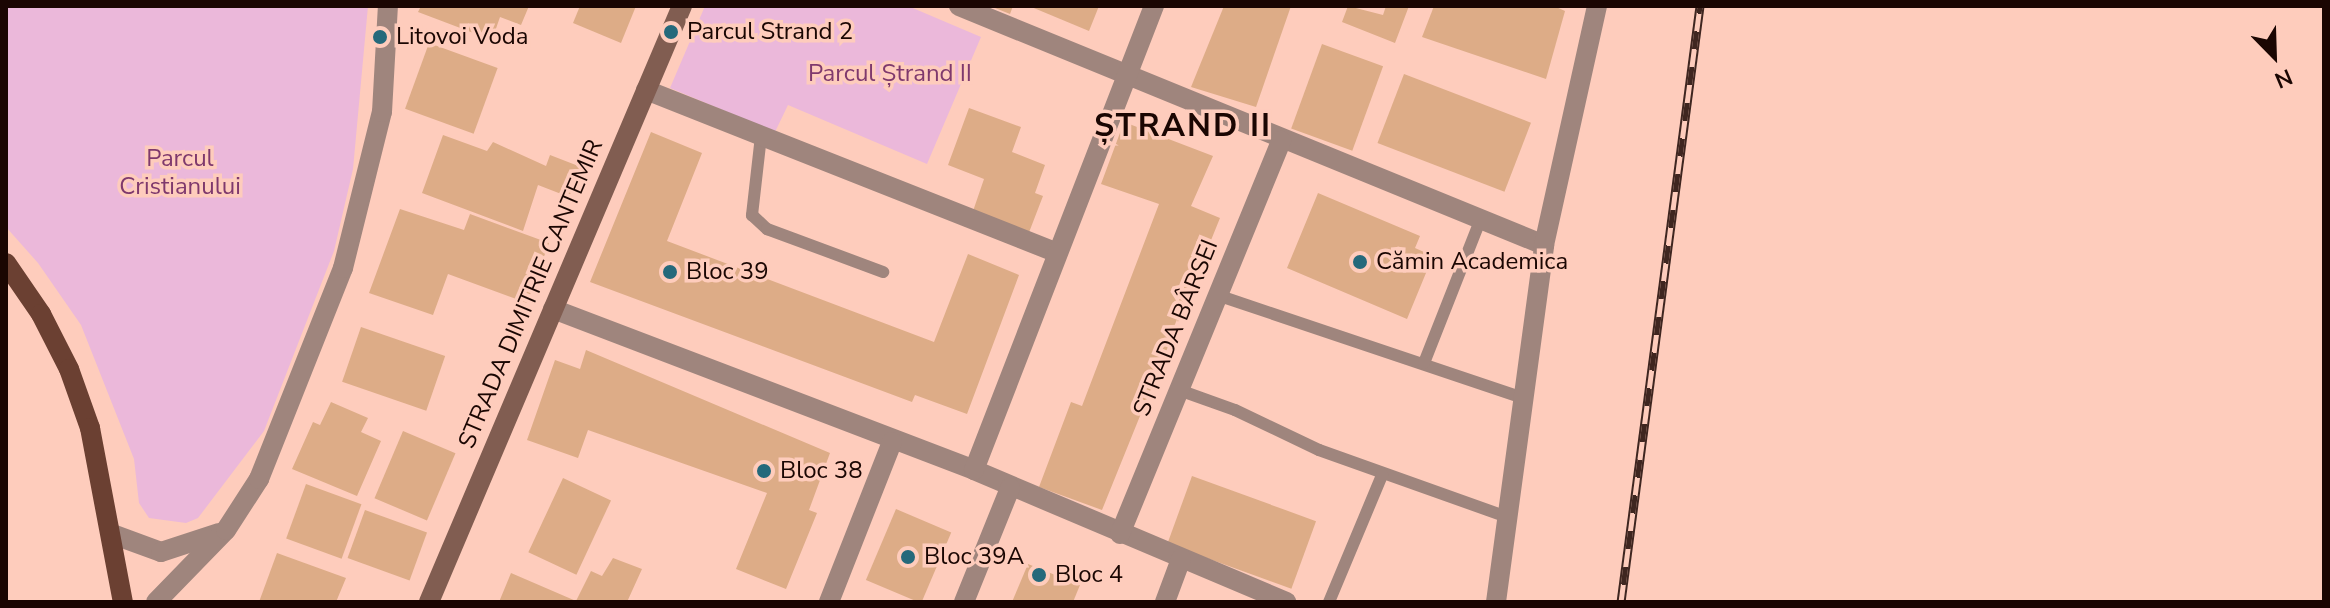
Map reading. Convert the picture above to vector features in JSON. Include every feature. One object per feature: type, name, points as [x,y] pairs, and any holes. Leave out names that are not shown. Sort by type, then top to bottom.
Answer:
[{"type":"main road","points":[[6,263],[41,314],[69,369],[90,428],[123,602]]},
{"type":"street","points":[[156,602],[226,530],[259,479],[343,268],[382,112],[388,6]]},
{"type":"street","name":"STRADA DIMITRIE CANTEMIR","points":[[429,602],[682,6]]},
{"type":"street","points":[[959,6],[1281,141],[1544,245]]},
{"type":"street","points":[[974,470],[1055,252],[1154,6]]},
{"type":"street","points":[[1496,602],[1544,245],[1597,6]]},
{"type":"street","points":[[646,90],[1055,252]]},
{"type":"street","name":"STRADA BÂRSEI","points":[[1120,534],[1281,141]]},
{"type":"street","points":[[553,309],[892,442],[974,470],[1010,488],[1286,602]]},
{"type":"street","points":[[829,602],[892,442]]},
{"type":"street","points":[[964,602],[1010,488]]},
{"type":"street","points":[[112,534],[161,552],[226,530]]},
{"type":"street","points":[[1165,602],[1181,559]]},
{"type":"lane","points":[[761,136],[752,215],[767,229],[883,272]]},
{"type":"lane","points":[[1424,363],[1480,221]]},
{"type":"lane","points":[[1217,295],[1365,348],[1424,363],[1523,398]]},
{"type":"lane","points":[[1179,390],[1382,475],[1507,517]]},
{"type":"lane","points":[[1329,602],[1382,475]]},
{"type":"green space","name":"Parcul Cristianului","points":[[368,6],[353,169],[334,251],[264,431],[198,518],[186,523],[149,518],[139,503],[134,459],[81,325],[38,263],[6,227],[6,7]]},
{"type":"green space","name":"Parcul Ștrand II","points":[[705,6],[908,6],[981,37],[927,164],[788,105],[775,132],[670,88]]},
{"type":"building","points":[[421,6],[529,6],[521,25],[500,17],[492,40],[418,12]]},
{"type":"building","points":[[580,6],[636,6],[621,43],[573,23]]},
{"type":"building","points":[[990,6],[1013,6],[1010,14]]},
{"type":"building","points":[[1029,6],[1099,6],[1089,31]]},
{"type":"building","points":[[1224,6],[1291,6],[1256,107],[1191,87]]},
{"type":"building","points":[[1348,6],[1383,15],[1386,6],[1409,6],[1395,43],[1342,22]]},
{"type":"building","points":[[1434,6],[1554,6],[1565,11],[1546,79],[1422,37]]},
{"type":"building","points":[[429,43],[498,68],[474,134],[405,109]]},
{"type":"building","points":[[1322,44],[1383,66],[1352,151],[1291,129]]},
{"type":"building","points":[[1404,74],[1531,123],[1504,192],[1377,143]]},
{"type":"building","points":[[969,108],[1021,127],[1012,152],[1045,165],[1035,193],[1043,196],[1028,235],[972,214],[984,179],[948,165]]},
{"type":"building","points":[[1124,122],[1213,156],[1191,206],[1220,218],[1102,510],[1039,487],[1071,402],[1082,406],[1159,204],[1101,184]]},
{"type":"building","name":"Bloc 39","points":[[651,132],[702,153],[667,241],[934,342],[968,254],[1019,275],[967,414],[915,395],[912,402],[590,282]]},
{"type":"building","points":[[443,135],[487,151],[493,142],[546,166],[550,155],[581,167],[569,197],[538,185],[523,231],[422,193]]},
{"type":"building","name":"Cămin Academica","points":[[1318,193],[1420,236],[1415,248],[1433,256],[1407,319],[1287,268]]},
{"type":"building","points":[[400,209],[464,230],[470,214],[549,243],[527,303],[448,274],[433,315],[369,293]]},
{"type":"building","points":[[361,327],[445,356],[426,411],[342,382]]},
{"type":"building","name":"Bloc 38","points":[[586,350],[830,453],[809,510],[817,513],[786,589],[736,569],[767,493],[588,430],[578,458],[527,440],[555,360],[580,369]]},
{"type":"building","points":[[331,402],[368,418],[361,432],[381,441],[357,496],[292,469],[313,422],[320,425]]},
{"type":"building","points":[[403,431],[455,453],[427,520],[374,498]]},
{"type":"building","points":[[1192,476],[1316,521],[1291,589],[1167,544]]},
{"type":"building","points":[[563,478],[611,500],[576,575],[528,552]]},
{"type":"building","points":[[306,484],[361,504],[342,559],[286,539]]},
{"type":"building","name":"Bloc 39A","points":[[896,509],[951,532],[922,602],[866,580]]},
{"type":"building","points":[[365,510],[427,533],[410,580],[348,558]]},
{"type":"building","points":[[277,553],[346,578],[336,602],[259,602]]},
{"type":"building","points":[[613,558],[642,569],[627,602],[499,602],[511,573],[576,601],[591,571],[602,576]]},
{"type":"building","name":"Bloc 4","points":[[1028,564],[1080,585],[1073,602],[1012,602]]},
{"type":"railway","points":[[1621,602],[1700,6]]},
{"type":"place","name":"Parcul Strand 2","points":[[671,32]]},
{"type":"place","name":"Litovoi Voda","points":[[380,37]]},
{"type":"place","name":"Cămin Academica","points":[[1360,262]]},
{"type":"place","name":"Bloc 39","points":[[670,272]]},
{"type":"place","name":"Bloc 38","points":[[764,471]]},
{"type":"place","name":"Bloc 39A","points":[[908,557]]},
{"type":"place","name":"Bloc 4","points":[[1039,575]]},
{"type":"district","name":"ȘTRAND II","points":[[1183,126]]}]
